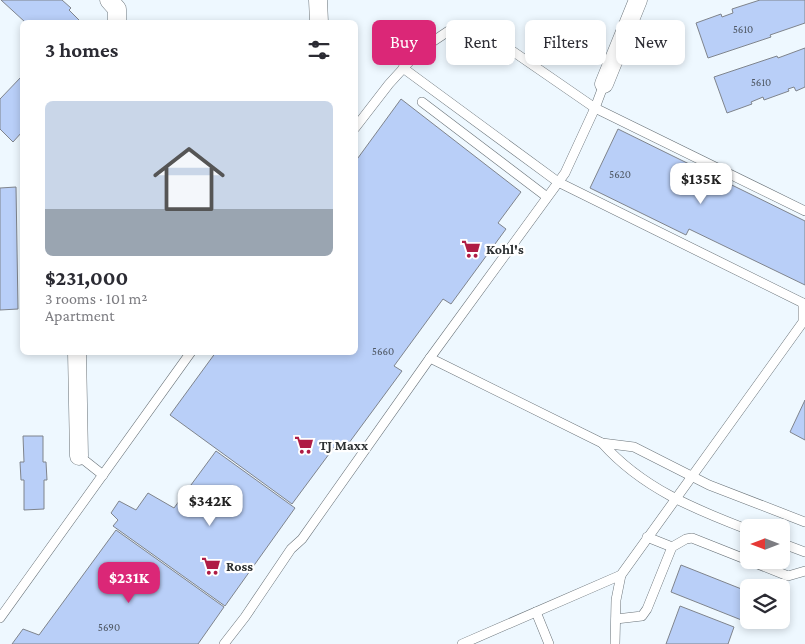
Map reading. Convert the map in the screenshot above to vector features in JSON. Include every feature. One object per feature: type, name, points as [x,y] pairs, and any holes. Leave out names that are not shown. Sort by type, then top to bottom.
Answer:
[{"type":"street","points":[[109,0],[117,8],[117,20]]},
{"type":"street","points":[[318,0],[318,20]]},
{"type":"street","points":[[604,84],[638,0]]},
{"type":"street","points":[[77,355],[79,456]]},
{"type":"lane","points":[[358,124],[403,68],[420,50],[453,28],[462,25],[476,26],[595,108],[805,211]]},
{"type":"lane","points":[[403,68],[558,182],[804,303],[803,322],[621,575],[616,600],[615,644]]},
{"type":"lane","points":[[224,644],[245,617],[291,549],[302,539],[558,182],[575,154],[604,84]]},
{"type":"lane","points":[[422,102],[547,197]]},
{"type":"lane","points":[[0,618],[189,355]]},
{"type":"lane","points":[[430,358],[602,442],[634,447],[709,485],[805,522]]},
{"type":"lane","points":[[602,442],[618,460],[653,486],[696,510],[740,527]]},
{"type":"lane","points":[[79,456],[103,475]]},
{"type":"lane","points":[[647,537],[672,547]]},
{"type":"lane","points":[[616,619],[642,616],[647,609],[672,547],[686,539],[692,538],[788,576],[805,571]]},
{"type":"lane","points":[[790,546],[805,552]]},
{"type":"lane","points":[[462,644],[621,575]]},
{"type":"lane","points":[[536,612],[549,644]]},
{"type":"building","points":[[1,0],[62,0],[71,8],[69,10],[79,20],[23,20]]},
{"type":"building","points":[[760,0],[805,0],[805,23],[770,35],[771,37],[708,58],[696,23],[721,14],[722,17],[733,13],[732,9]]},
{"type":"building","points":[[805,48],[805,87],[796,91],[794,87],[788,89],[789,91],[764,100],[763,97],[751,102],[752,104],[727,113],[714,77]]},
{"type":"building","points":[[20,78],[20,134],[13,142],[0,129],[0,99]]},
{"type":"building","points":[[401,99],[521,192],[498,223],[506,229],[451,304],[443,299],[394,366],[402,371],[343,451],[335,446],[292,504],[170,415],[214,355],[358,355],[358,158]]},
{"type":"building","points":[[618,129],[805,221],[805,285],[689,229],[686,235],[590,188]]},
{"type":"building","points":[[16,187],[18,309],[0,310],[0,188]]},
{"type":"building","points":[[805,400],[805,440],[790,432]]},
{"type":"building","points":[[23,436],[43,436],[43,462],[46,462],[47,480],[44,480],[44,509],[24,510],[24,480],[21,480],[20,462],[24,462]]},
{"type":"building","name":"Ross","points":[[216,451],[295,508],[225,606],[113,526],[118,520],[111,513],[119,501],[136,510],[148,493],[174,508]]},
{"type":"building","points":[[116,530],[224,607],[198,644],[12,644],[23,629],[39,635]]},
{"type":"building","points":[[681,565],[740,588],[740,619],[671,592]]},
{"type":"building","points":[[680,606],[734,627],[728,644],[666,644]]},
{"type":"place","name":"Kohl's","points":[[471,249]]},
{"type":"place","name":"TJ Maxx","points":[[304,445]]},
{"type":"place","name":"Ross","points":[[211,566]]}]
